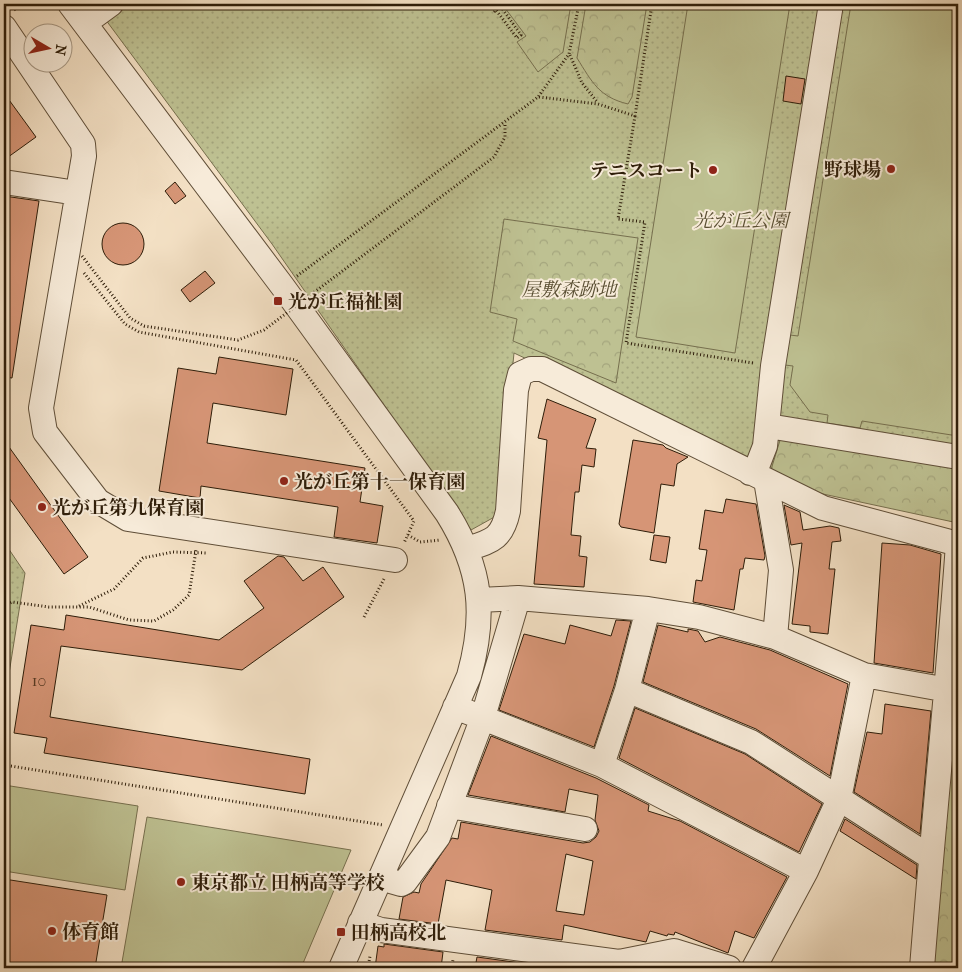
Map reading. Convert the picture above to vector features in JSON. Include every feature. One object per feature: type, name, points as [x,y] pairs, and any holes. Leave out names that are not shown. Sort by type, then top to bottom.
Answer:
[{"type":"street","points":[[70,4],[282,287],[464,542],[479,600],[480,625],[476,651],[469,676],[340,968]]},
{"type":"street","points":[[85,23],[111,4]]},
{"type":"street","points":[[775,637],[781,570],[758,477],[758,464],[765,446],[773,366],[831,4]]},
{"type":"street","points":[[4,27],[82,140],[84,156],[41,408],[45,432],[98,501],[110,510],[128,519],[395,560]]},
{"type":"street","points":[[4,182],[77,193]]},
{"type":"street","points":[[464,542],[498,537],[504,527],[516,390],[520,374],[531,369],[542,369],[823,508],[958,544],[948,690],[930,857],[922,968]]},
{"type":"street","points":[[768,426],[958,456]]},
{"type":"street","points":[[479,600],[518,598],[648,608],[699,617],[775,637],[864,675],[948,690]]},
{"type":"street","points":[[380,878],[401,884],[405,882],[438,837],[483,718],[518,598]]},
{"type":"street","points":[[602,765],[627,690],[648,608]]},
{"type":"street","points":[[754,968],[806,871],[839,799],[864,675]]},
{"type":"street","points":[[627,690],[751,742],[930,857]]},
{"type":"street","points":[[455,707],[602,765],[806,871]]},
{"type":"street","points":[[449,806],[585,829]]},
{"type":"street","points":[[360,923],[381,930],[619,962],[674,950],[729,968]]},
{"type":"path","points":[[494,12],[496,10],[517,38],[521,36],[499,4]]},
{"type":"path","points":[[282,287],[360,231],[442,166],[504,124],[538,97],[569,54],[579,4]]},
{"type":"path","points":[[652,4],[618,219],[645,222],[626,343],[773,366]]},
{"type":"path","points":[[569,54],[582,83],[598,104]]},
{"type":"path","points":[[538,97],[598,104],[635,116]]},
{"type":"path","points":[[82,256],[103,286],[130,318],[144,326],[238,340],[250,337],[264,330],[494,157],[505,137],[504,124]]},
{"type":"path","points":[[81,261],[83,247]]},
{"type":"path","points":[[80,267],[125,324],[139,332],[296,360],[414,521],[364,617]]},
{"type":"path","points":[[4,606],[12,602],[49,607],[89,607],[129,620],[154,621],[173,610],[189,595],[198,530]]},
{"type":"path","points":[[408,535],[420,542],[464,542]]},
{"type":"path","points":[[75,607],[114,589],[144,558],[173,552],[215,552]]},
{"type":"path","points":[[4,765],[388,826]]},
{"type":"green space","name":"光が丘公園","points":[[94,4],[958,4],[958,523],[770,473],[514,353],[498,515],[471,530],[272,244]]},
{"type":"green space","points":[[502,4],[571,4],[563,52],[538,72],[517,42],[526,36]]},
{"type":"green space","points":[[586,4],[647,4],[632,97],[628,104],[603,93],[592,81],[577,58]]},
{"type":"green space","name":"テニスコート","points":[[688,4],[790,4],[735,353],[636,337]]},
{"type":"green space","name":"野球場","points":[[851,4],[958,4],[958,436],[862,421],[860,428],[827,423],[828,415],[810,412],[790,385],[793,366],[785,365],[790,335],[798,336]]},
{"type":"green space","name":"屋敷森跡地","points":[[504,219],[638,238],[616,383],[513,341],[517,319],[490,312]]},
{"type":"green space","points":[[781,437],[958,464],[958,523],[809,491],[770,473]]},
{"type":"green space","points":[[4,542],[25,573],[4,705]]},
{"type":"green space","points":[[958,663],[958,968],[930,968]]},
{"type":"green space","points":[[4,785],[138,806],[125,890],[4,871]]},
{"type":"green space","points":[[147,817],[351,850],[301,968],[121,968]]},
{"type":"building","points":[[786,76],[805,79],[801,104],[783,101]]},
{"type":"building","points":[[4,93],[36,137],[4,160]]},
{"type":"building","points":[[175,182],[186,196],[175,204],[165,191]]},
{"type":"building","points":[[4,196],[39,201],[12,378],[4,377]]},
{"type":"building","points":[[127,223],[135,226],[141,232],[144,244],[141,256],[135,262],[119,265],[111,262],[105,256],[102,240],[105,232],[111,226]]},
{"type":"building","points":[[205,271],[215,283],[190,302],[181,290]]},
{"type":"building","points":[[219,357],[293,369],[286,415],[213,403],[207,443],[365,468],[360,502],[383,506],[377,543],[334,537],[338,507],[201,486],[200,498],[159,491],[178,368],[216,374]]},
{"type":"building","points":[[547,399],[596,419],[586,448],[596,449],[594,467],[582,465],[579,492],[575,492],[571,535],[581,536],[579,556],[587,557],[584,587],[534,584],[547,440],[538,438]]},
{"type":"building","points":[[4,440],[88,557],[64,574],[4,491]]},
{"type":"building","points":[[633,440],[663,445],[688,457],[677,464],[674,486],[661,484],[654,533],[621,527],[619,524]]},
{"type":"building","points":[[726,499],[756,504],[765,556],[764,560],[745,558],[743,569],[740,569],[734,610],[693,602],[696,580],[702,581],[707,550],[699,549],[705,510],[723,513]]},
{"type":"building","points":[[784,505],[800,512],[803,530],[830,526],[839,528],[841,541],[832,542],[829,569],[835,569],[828,634],[810,632],[810,626],[792,624],[802,543],[791,545]]},
{"type":"building","points":[[654,535],[670,537],[666,563],[650,560]]},
{"type":"building","points":[[882,543],[910,545],[941,554],[933,673],[874,663]]},
{"type":"building","points":[[278,556],[284,557],[303,581],[323,567],[344,597],[242,670],[61,646],[50,717],[310,759],[305,794],[44,753],[47,738],[14,733],[31,625],[64,630],[66,615],[219,640],[264,608],[244,581]]},
{"type":"building","points":[[616,620],[631,621],[614,686],[594,747],[499,710],[524,634],[565,644],[570,625],[611,636]]},
{"type":"building","points":[[658,625],[688,632],[688,629],[698,631],[705,642],[720,637],[770,650],[848,684],[830,776],[756,729],[643,682]]},
{"type":"building","points":[[885,704],[931,711],[920,834],[854,792],[867,732],[882,734]]},
{"type":"building","points":[[635,708],[745,754],[822,804],[799,852],[619,758]]},
{"type":"building","points":[[491,736],[596,778],[649,805],[648,811],[680,821],[787,877],[754,938],[735,931],[728,953],[675,932],[674,935],[668,934],[667,936],[650,931],[646,942],[564,925],[562,940],[485,930],[492,890],[446,880],[438,924],[399,919],[403,897],[414,892],[419,893],[421,884],[452,838],[458,839],[461,822],[583,843],[590,842],[599,831],[595,820],[598,795],[569,789],[565,812],[468,795]],"holes":[[[566,854],[593,861],[584,915],[556,911]]]},
{"type":"building","points":[[845,819],[917,865],[916,879],[840,831]]},
{"type":"building","name":"体育館","points":[[4,879],[107,895],[95,968],[4,968]]},
{"type":"building","points":[[384,944],[443,952],[441,968],[375,968],[378,946],[384,947]]},
{"type":"building","points":[[477,957],[557,968],[475,968]]},
{"type":"place","name":"野球場","points":[[891,169]]},
{"type":"place","name":"テニスコート","points":[[713,170]]},
{"type":"place","name":"光が丘福祉園","points":[[278,301]]},
{"type":"place","name":"光が丘第十一保育園","points":[[284,481]]},
{"type":"place","name":"光が丘第九保育園","points":[[42,507]]},
{"type":"place","name":"東京都立 田柄高等学校","points":[[181,882]]},
{"type":"place","name":"体育館","points":[[52,931]]},
{"type":"place","name":"田柄高校北","points":[[341,932]]}]
